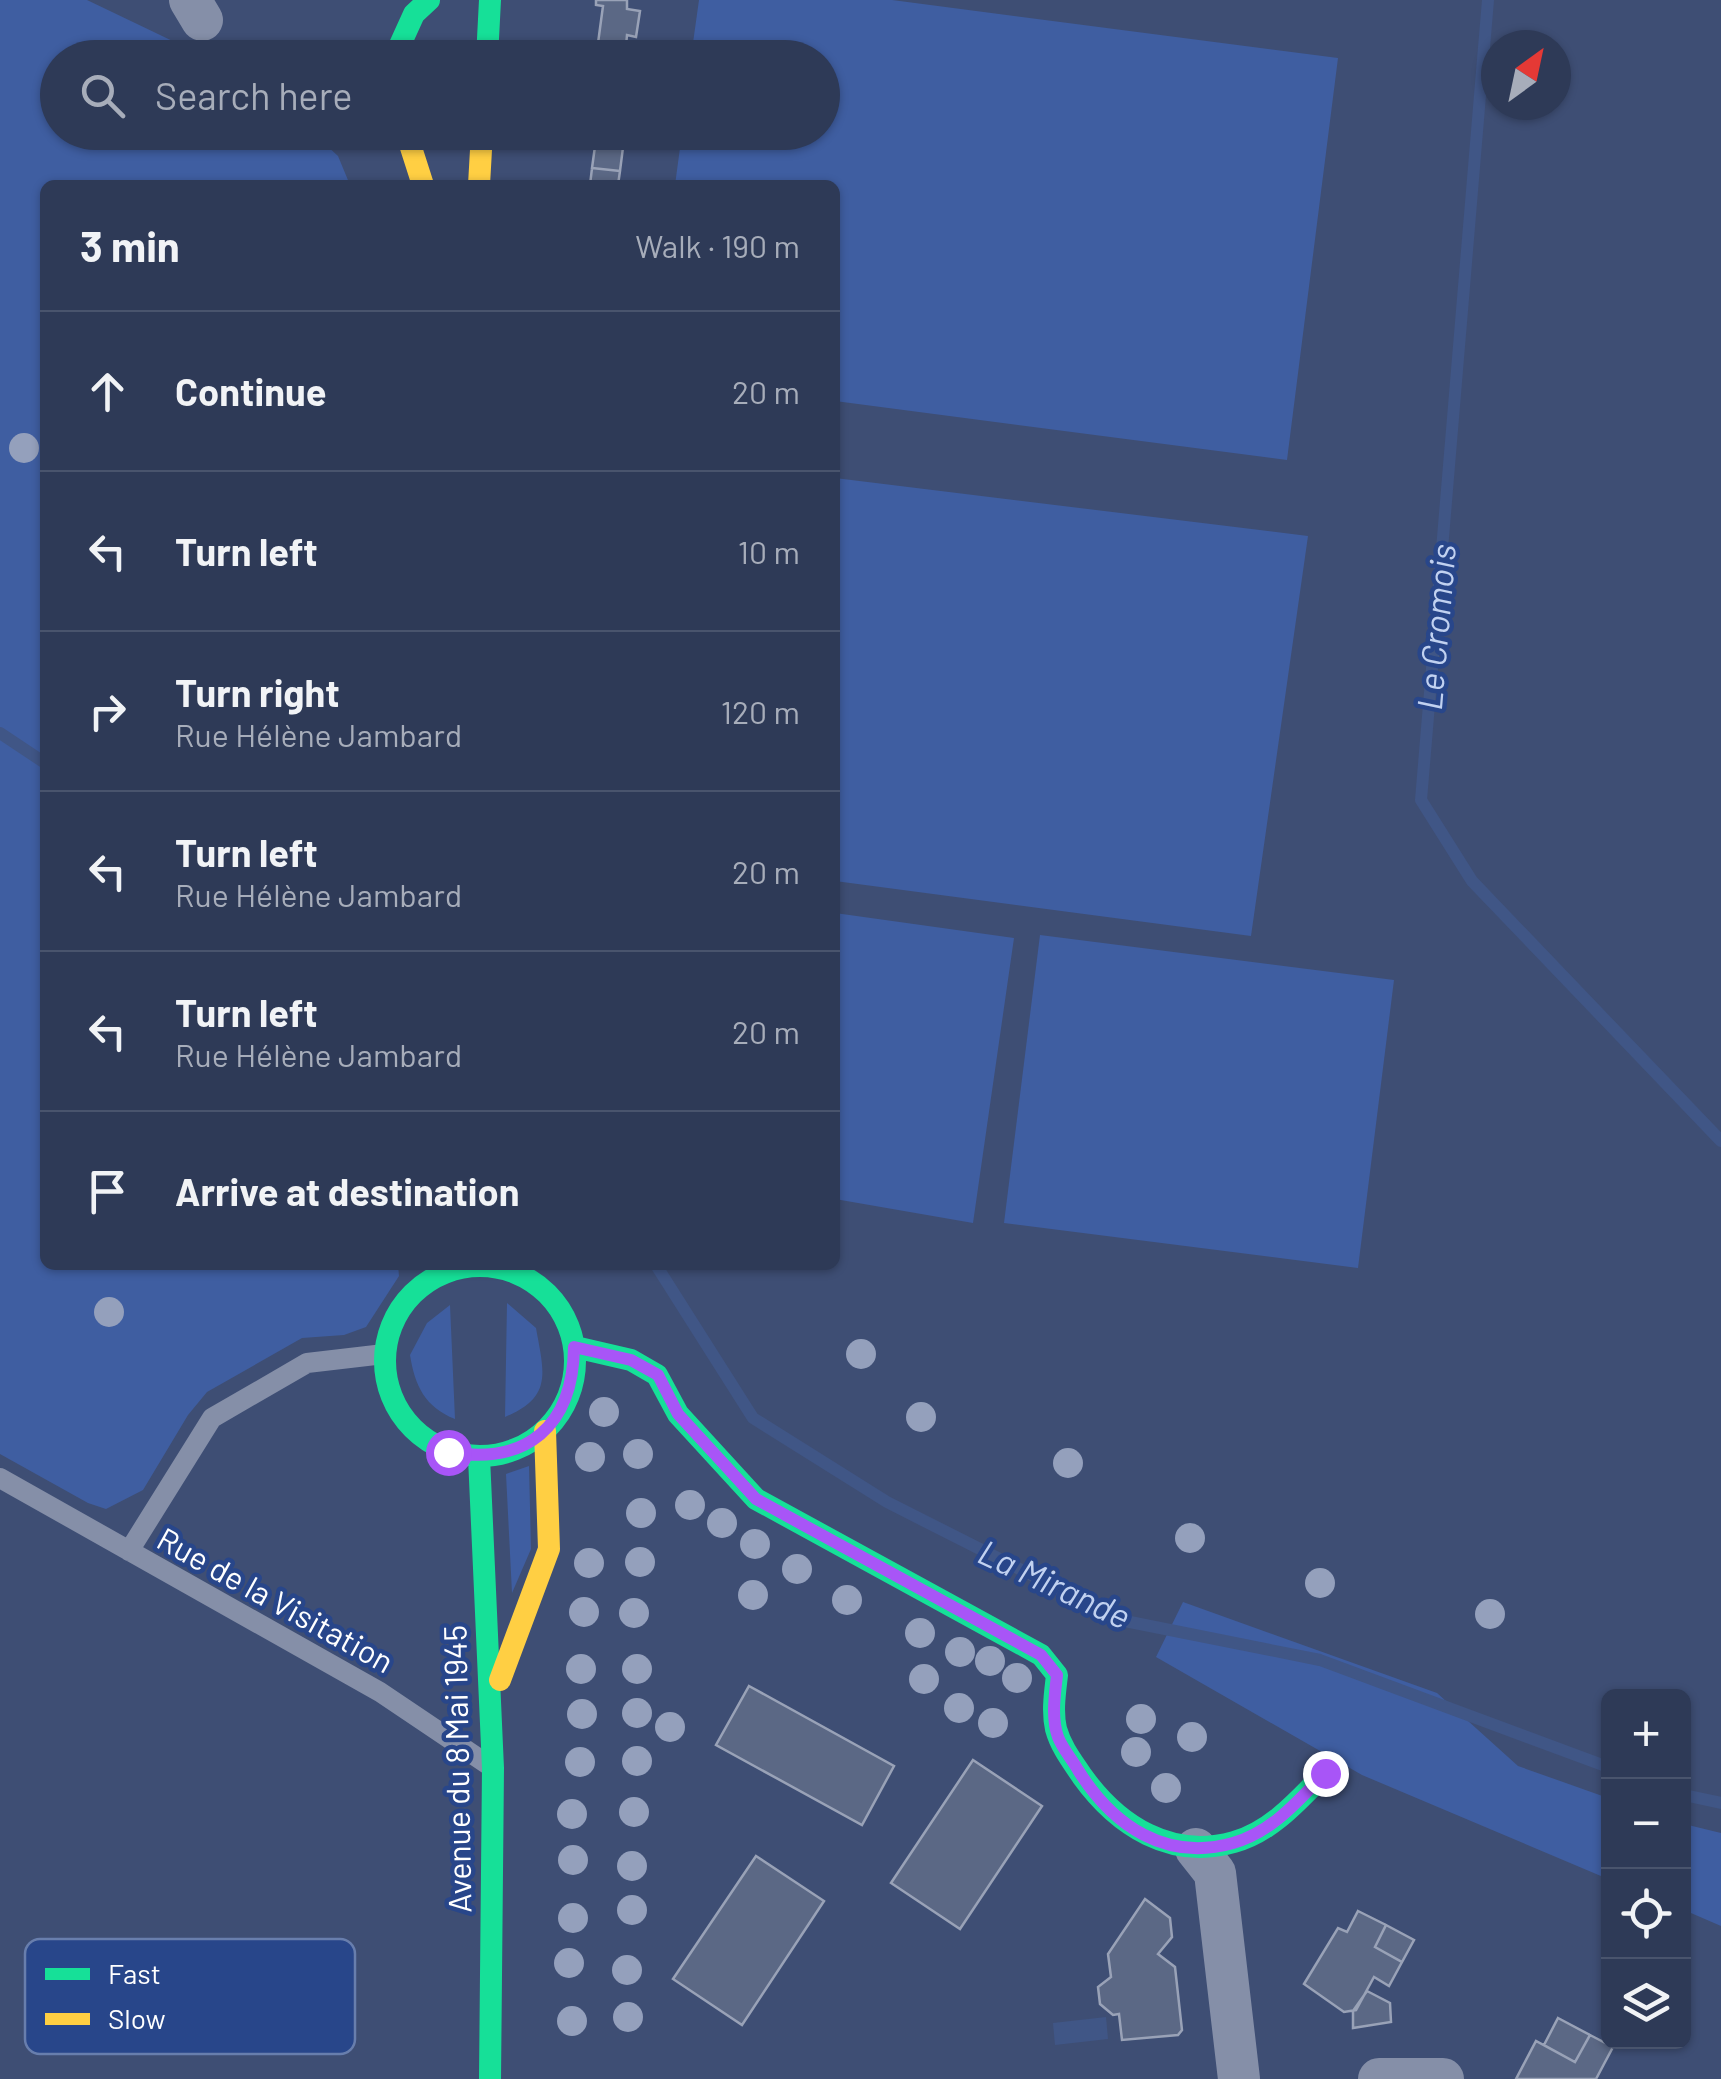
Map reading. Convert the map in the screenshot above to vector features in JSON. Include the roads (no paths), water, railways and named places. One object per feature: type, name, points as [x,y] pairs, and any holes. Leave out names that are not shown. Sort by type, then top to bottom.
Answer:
[{"type":"main road","points":[[402,40],[414,14],[429,0]]},
{"type":"main road","points":[[463,0],[488,28]]},
{"type":"main road","points":[[487,40],[490,0]]},
{"type":"main road","points":[[412,150],[421,180]]},
{"type":"main road","points":[[479,180],[481,150]]},
{"type":"main road","points":[[409,1270],[408,1296],[392,1324],[384,1354],[387,1385],[410,1426],[448,1452],[479,1457],[524,1446],[545,1431],[569,1393],[574,1347],[566,1320],[550,1297],[509,1270]]},
{"type":"main road","points":[[408,1296],[450,1270]]},
{"type":"main road","points":[[574,1347],[631,1360],[658,1375],[678,1414],[756,1499],[1041,1655],[1057,1675],[1054,1706],[1058,1736],[1085,1780],[1118,1820],[1162,1845],[1196,1849],[1234,1843],[1268,1828],[1325,1773]]},
{"type":"main road","points":[[491,1727],[504,1654],[546,1568],[549,1549],[545,1431]]},
{"type":"main road","name":"Avenue du 8 Mai 1945","points":[[479,1457],[493,1768],[490,2079]]},
{"type":"street","points":[[1196,1849],[1216,1874],[1240,2079]]},
{"type":"street","points":[[1379,2079],[1444,2079]]},
{"type":"lane","name":"Rue de la Visitation","points":[[129,1550],[212,1418],[306,1364],[384,1354]]},
{"type":"lane","name":"Rue de la Visitation","points":[[0,1478],[380,1692],[493,1768]]},
{"type":"waterway","name":"Le Cromois","points":[[1488,0],[1421,800],[1472,881],[1721,1141]]},
{"type":"waterway","name":"La Mirande","points":[[0,733],[40,760]]},
{"type":"waterway","name":"La Mirande","points":[[659,1270],[753,1418],[887,1502],[1120,1620],[1320,1660],[1601,1764]]},
{"type":"waterway","name":"La Mirande","points":[[1691,1797],[1721,1803]]}]
